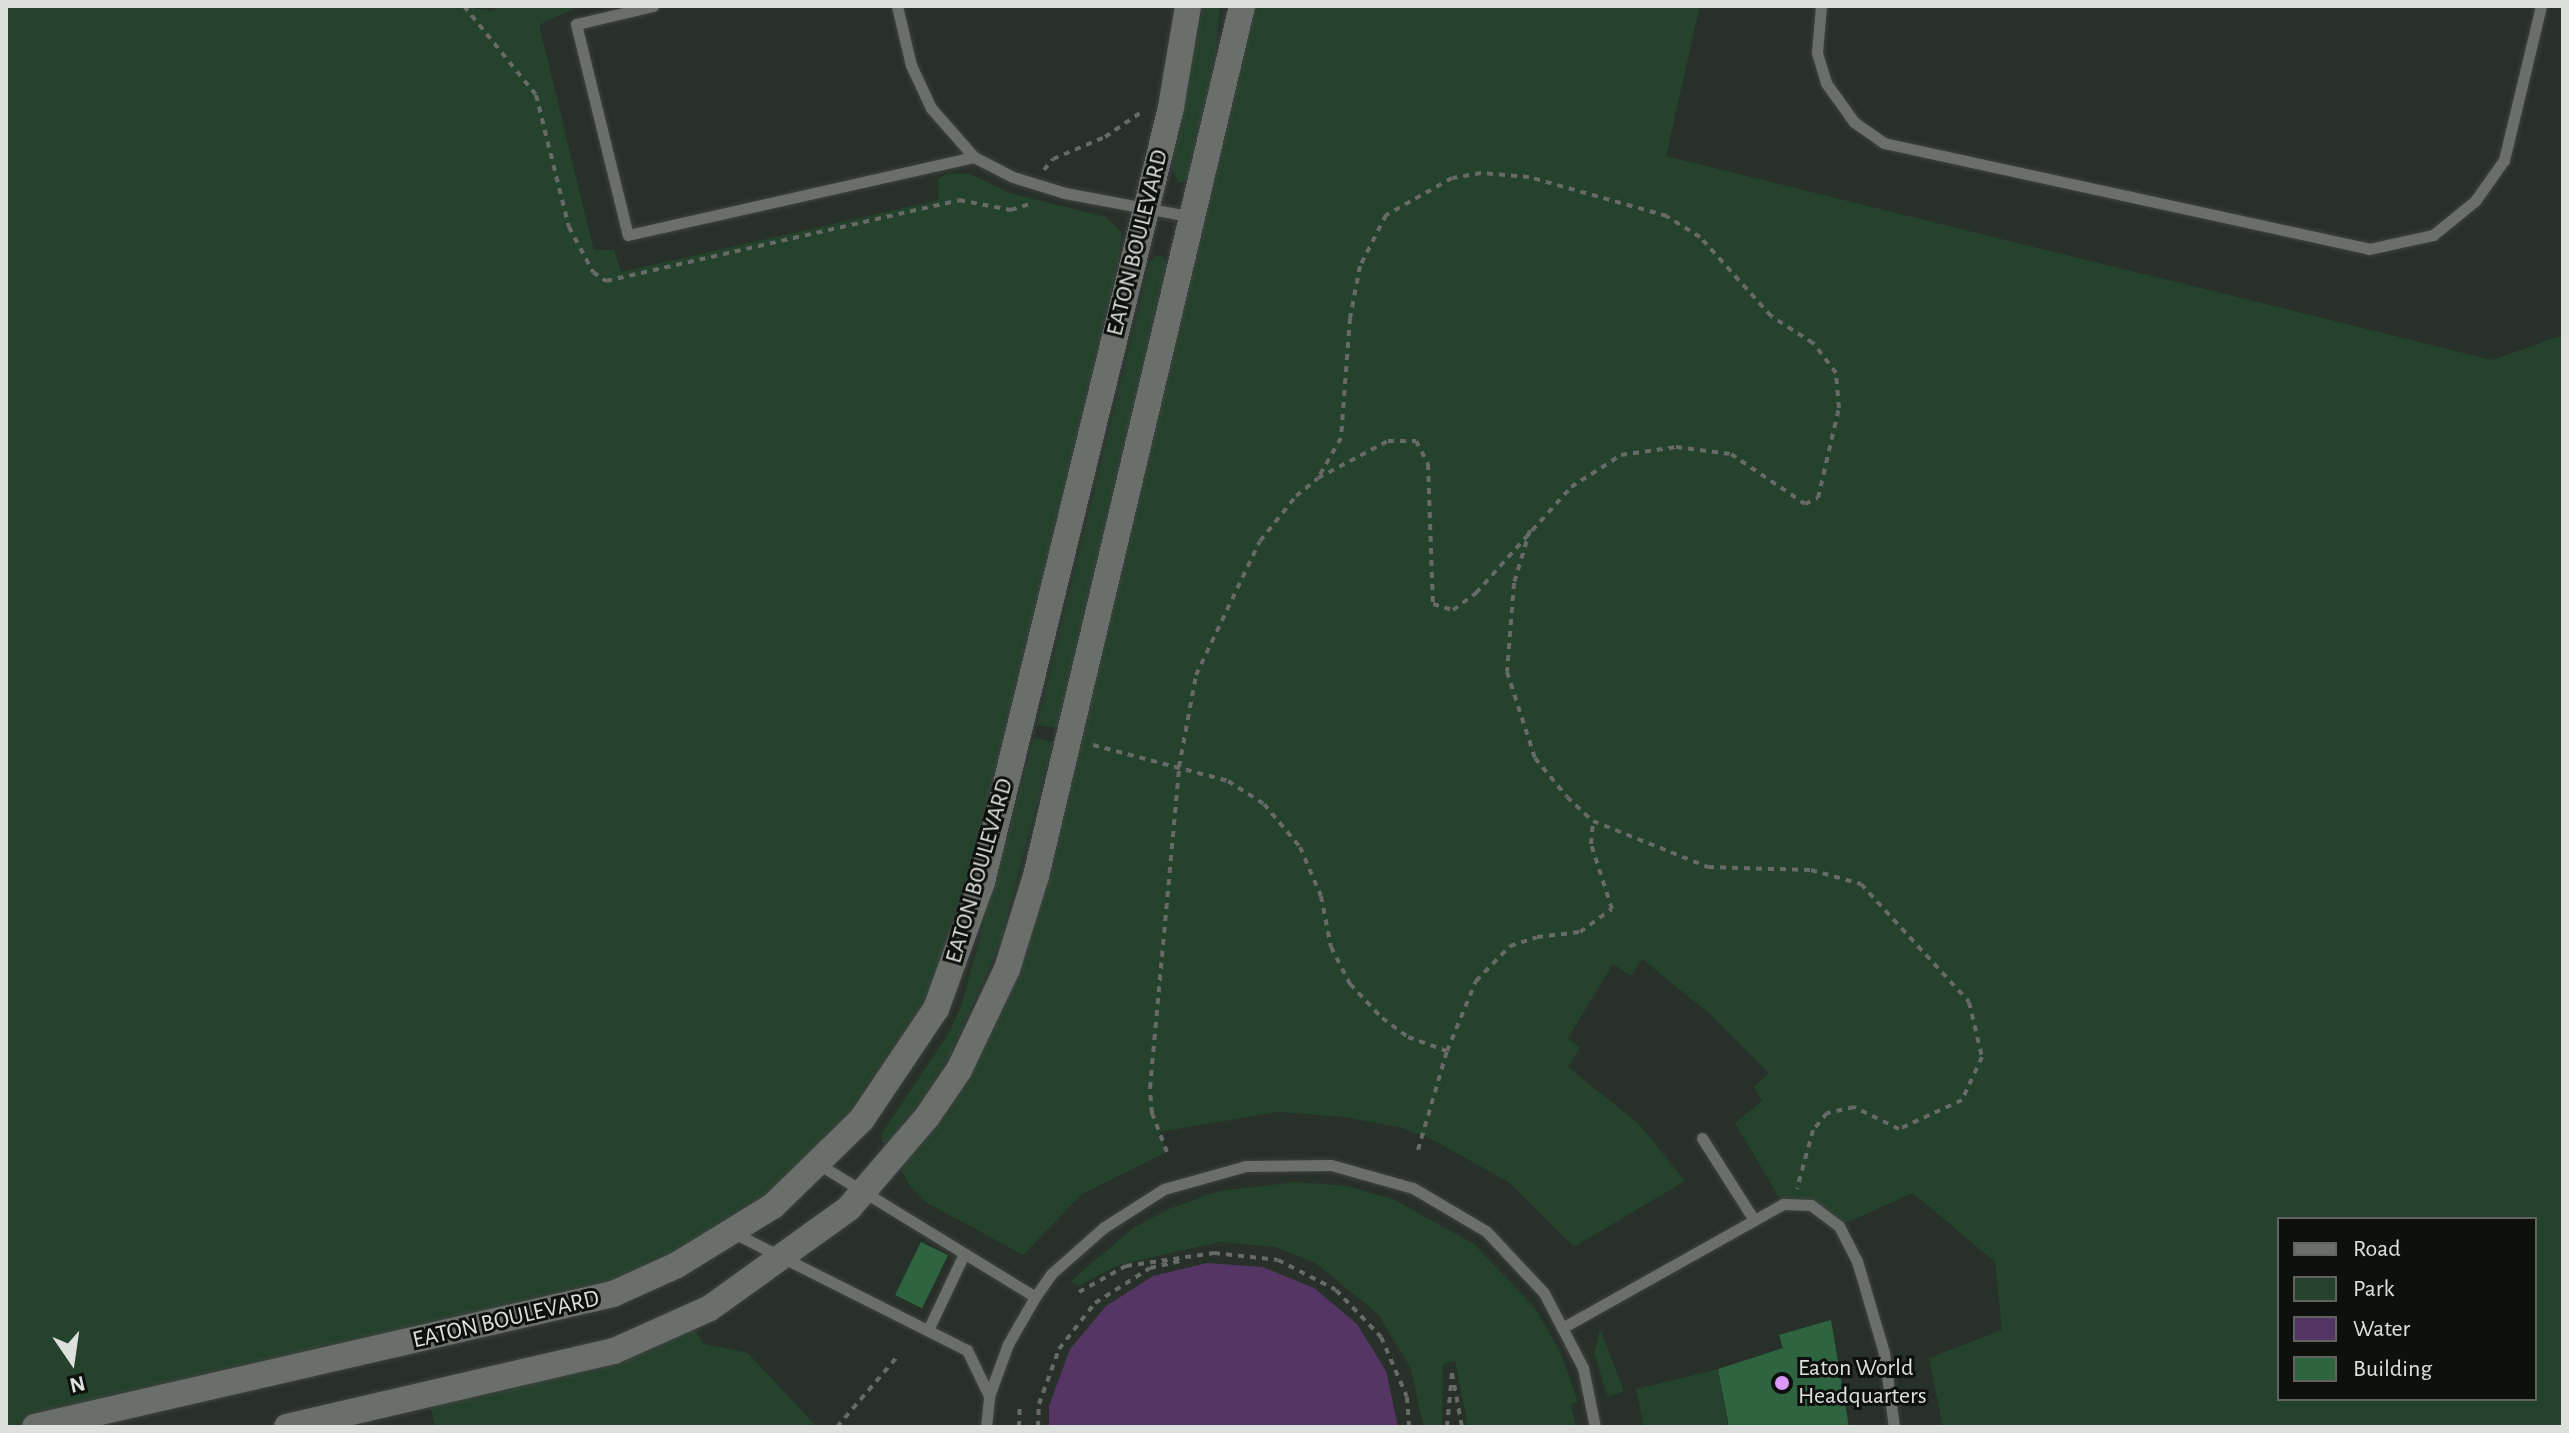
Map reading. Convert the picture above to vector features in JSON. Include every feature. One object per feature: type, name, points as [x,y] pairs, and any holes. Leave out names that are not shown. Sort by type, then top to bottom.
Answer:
[{"type":"street","name":"EATON BOULEVARD","points":[[35,1427],[562,1310],[613,1294],[733,1232],[820,1165],[900,1068],[936,1009],[963,942],[1145,211],[1183,49],[1188,6]]},
{"type":"street","name":"EATON BOULEVARD","points":[[287,1427],[614,1351],[710,1308],[787,1257],[861,1194],[959,1070],[1023,922],[1196,218],[1242,6]]},
{"type":"lane","points":[[653,6],[576,24],[628,235],[974,157]]},
{"type":"lane","points":[[897,6],[911,65],[931,108],[974,157],[1013,177],[1145,211],[1196,218]]},
{"type":"lane","points":[[1821,6],[1817,53],[1826,83],[1854,122],[1884,143],[2369,249],[2433,235],[2475,201],[2504,160],[2541,6]]},
{"type":"lane","points":[[1702,1138],[1754,1220]]},
{"type":"lane","points":[[820,1165],[861,1194],[1035,1297]]},
{"type":"lane","points":[[986,1427],[989,1396],[1008,1344],[1035,1297],[1051,1274],[1103,1228],[1164,1189],[1246,1166],[1331,1165],[1413,1188],[1486,1231],[1544,1293],[1583,1368],[1595,1427]]},
{"type":"lane","points":[[1562,1328],[1783,1204],[1811,1205],[1839,1226],[1857,1261],[1884,1353],[1894,1427]]},
{"type":"lane","points":[[733,1232],[967,1350],[989,1396]]},
{"type":"lane","points":[[928,1330],[963,1256]]},
{"type":"path","points":[[464,6],[536,95],[569,227],[593,272],[606,281],[959,200],[1011,210],[1033,203]]},
{"type":"path","points":[[480,6],[488,6]]},
{"type":"path","points":[[1044,170],[1053,159],[1105,137],[1140,113]]},
{"type":"path","points":[[1167,1152],[1152,1113],[1150,1088],[1179,767],[1196,675],[1260,541],[1296,496],[1318,478],[1388,441],[1416,441],[1428,464],[1433,604],[1453,610],[1476,593],[1531,528],[1571,487],[1621,455],[1676,447],[1731,454],[1805,504],[1818,498],[1839,408],[1836,373],[1813,343],[1771,316],[1700,237],[1667,216],[1529,177],[1481,173],[1452,178],[1386,215],[1360,266],[1350,318],[1341,438],[1318,478]]},
{"type":"path","points":[[1531,528],[1514,583],[1507,672],[1535,758],[1593,821],[1708,867],[1811,870],[1861,884],[1969,1002],[1982,1057],[1962,1100],[1899,1129],[1854,1107],[1827,1113],[1813,1130],[1793,1204]]},
{"type":"path","points":[[1093,745],[1228,781],[1264,804],[1300,847],[1321,896],[1331,947],[1350,984],[1382,1018],[1408,1037],[1447,1051]]},
{"type":"path","points":[[1418,1150],[1447,1051],[1476,981],[1510,946],[1537,937],[1580,932],[1612,909],[1591,844],[1593,821]]},
{"type":"path","points":[[1079,1292],[1126,1266],[1214,1253],[1278,1260],[1336,1290],[1381,1337],[1407,1397],[1409,1427]]},
{"type":"path","points":[[1038,1427],[1039,1404],[1059,1349],[1095,1303],[1150,1268],[1214,1253]]},
{"type":"path","points":[[837,1427],[897,1357]]},
{"type":"path","points":[[1447,1427],[1452,1373],[1462,1427]]},
{"type":"path","points":[[1019,1427],[1020,1404]]},
{"type":"shaded area","points":[[6,6],[2563,6],[2563,1427],[6,1427]]},
{"type":"green space","points":[[6,6],[461,6],[491,11],[502,6],[579,6],[539,25],[594,250],[614,250],[621,272],[939,200],[938,179],[947,173],[970,174],[1010,193],[1106,217],[1122,233],[1117,272],[1130,275],[935,1009],[820,1165],[677,1265],[35,1427],[6,1427]]},
{"type":"green space","points":[[1203,6],[1220,6],[1214,74],[1187,181],[1179,183],[1172,169]]},
{"type":"green space","points":[[1242,6],[1700,6],[1666,156],[2492,360],[2563,335],[2563,1427],[1943,1427],[1929,1358],[2002,1330],[1995,1262],[1913,1193],[1839,1226],[1811,1205],[1783,1204],[1735,1123],[1762,1101],[1754,1087],[1769,1073],[1711,1015],[1642,959],[1631,976],[1613,964],[1568,1038],[1580,1047],[1568,1067],[1639,1124],[1685,1181],[1574,1247],[1510,1183],[1433,1140],[1400,1127],[1343,1117],[1278,1112],[1160,1132],[1167,1152],[1082,1194],[1023,1255],[927,1203],[910,1186],[894,1157],[1007,969]]},
{"type":"green space","points":[[1156,256],[1163,256],[1170,269],[1057,728],[1037,725],[1150,262]]},
{"type":"green space","points":[[1034,738],[1053,742],[1000,944],[941,1076],[888,1143],[882,1143],[882,1133],[949,1033],[962,1003]]},
{"type":"green space","points":[[1295,1182],[1347,1186],[1393,1199],[1474,1244],[1535,1308],[1560,1351],[1578,1402],[1571,1404],[1576,1427],[1468,1427],[1455,1361],[1443,1364],[1442,1427],[1424,1427],[1410,1367],[1378,1314],[1314,1262],[1275,1247],[1220,1242],[1118,1265],[1079,1286],[1070,1282],[1133,1228],[1171,1208],[1219,1191]]},
{"type":"green space","points":[[688,1319],[704,1344],[748,1353],[817,1427],[435,1427],[428,1394]]},
{"type":"green space","points":[[1600,1329],[1624,1391],[1608,1397],[1594,1353]]},
{"type":"green space","points":[[1718,1369],[1728,1427],[1644,1427],[1636,1389]]},
{"type":"water","points":[[1207,1263],[1263,1267],[1314,1288],[1357,1324],[1386,1371],[1398,1427],[1049,1427],[1049,1406],[1070,1349],[1106,1306],[1153,1276]]},
{"type":"building","points":[[921,1242],[948,1255],[922,1308],[895,1295]]},
{"type":"building","name":"Eaton World Headquarters","points":[[1831,1320],[1849,1427],[1729,1427],[1718,1369],[1783,1348],[1779,1335]]},
{"type":"place","name":"Eaton World Headquarters","points":[[1782,1383]]}]
